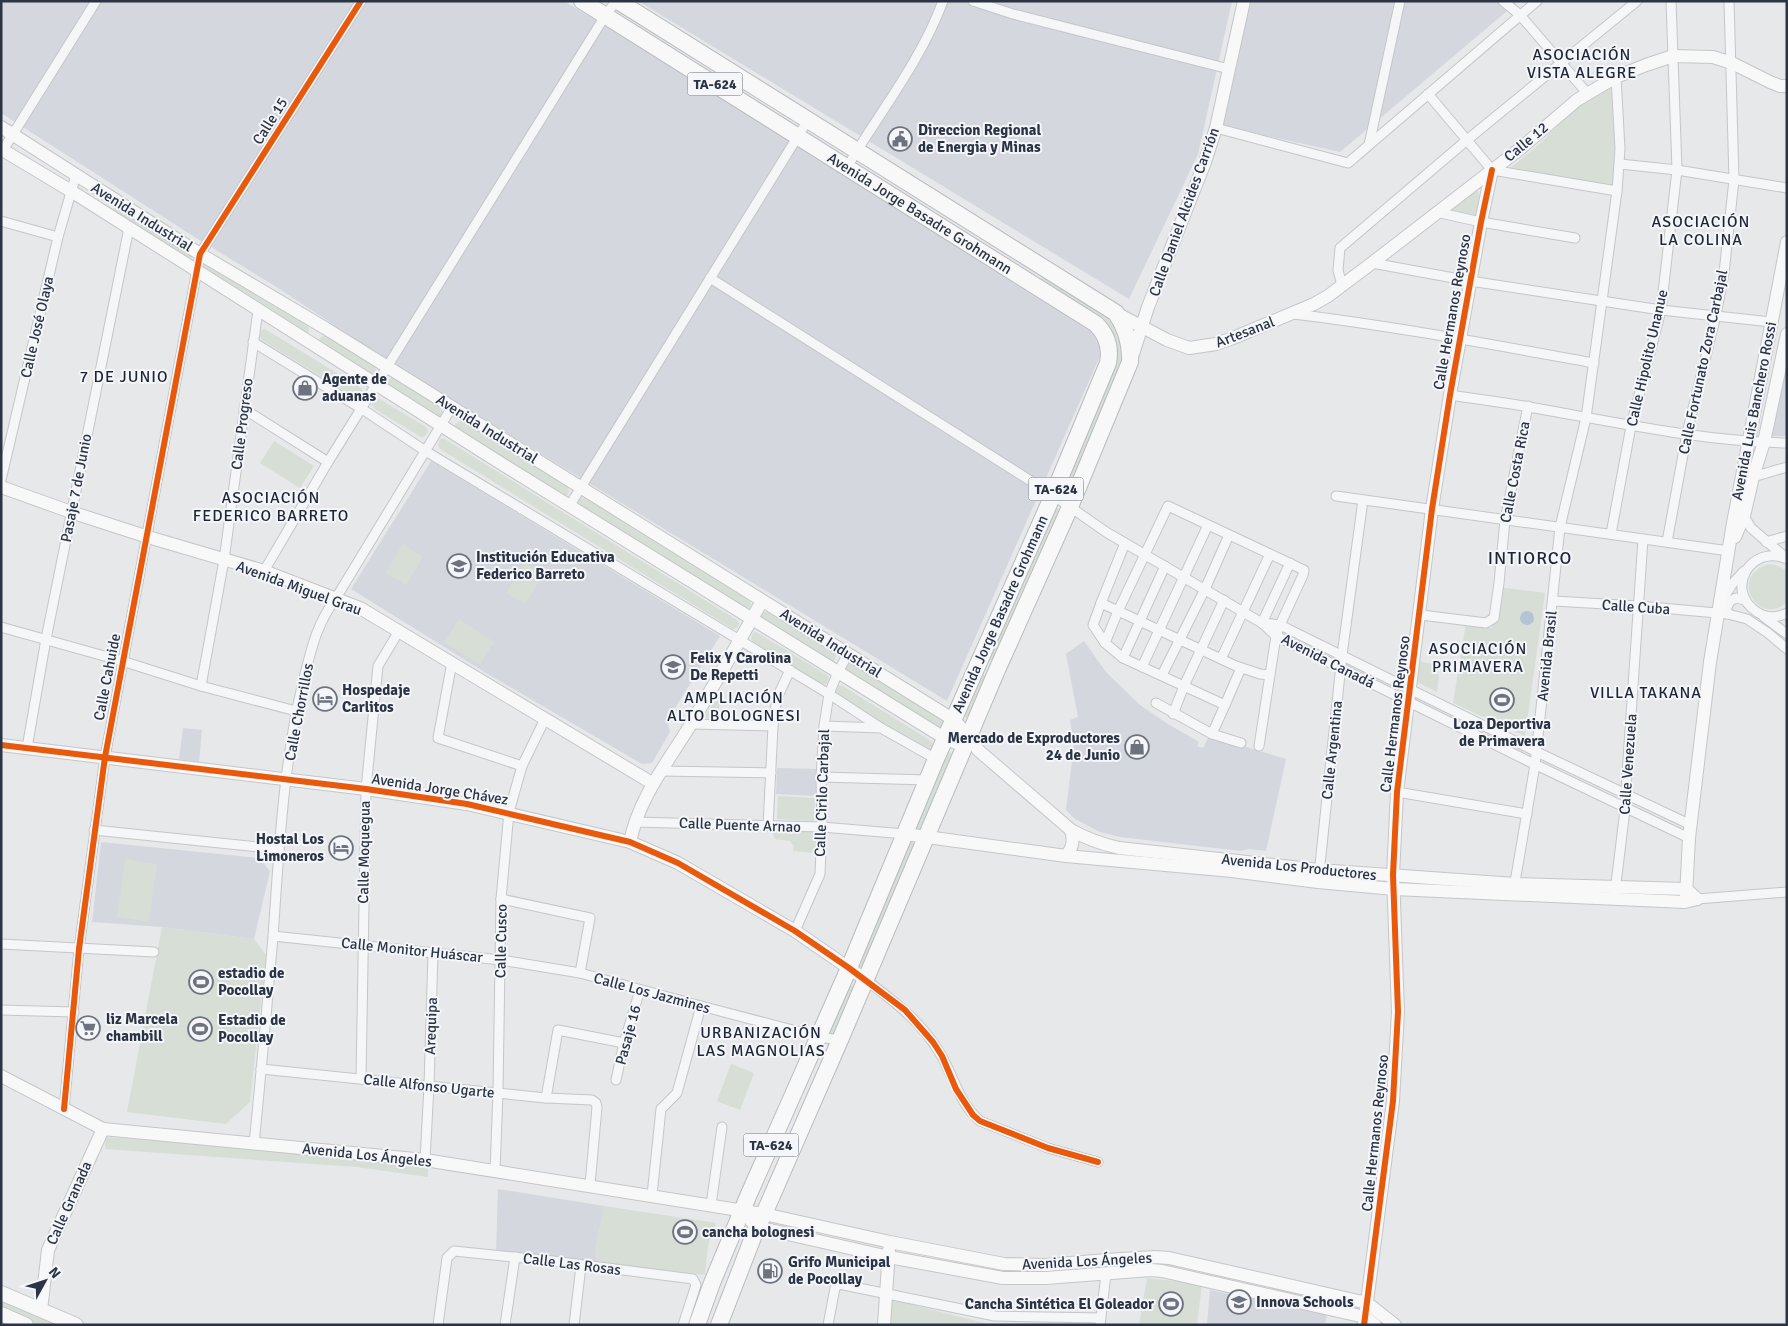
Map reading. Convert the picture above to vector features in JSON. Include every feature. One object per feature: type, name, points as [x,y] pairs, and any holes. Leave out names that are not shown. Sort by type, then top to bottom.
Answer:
[{"type":"highway","name":"Avenida Jorge Basadre Grohmann","points":[[582,1],[1096,324],[1105,335],[1109,349],[1108,363],[1053,495],[981,662],[936,760],[849,968],[742,1211],[704,1284],[697,1325]]},
{"type":"highway","name":"Avenida Jorge Basadre Grohmann","points":[[617,1],[1116,313],[1128,336],[1130,362],[1070,507],[997,670],[866,980],[760,1220],[719,1325]]},
{"type":"highway","points":[[1033,285],[1043,268]]},
{"type":"highway","points":[[981,662],[997,670]]},
{"type":"highway","points":[[704,1284],[732,1289]]},
{"type":"main road","points":[[1,1293],[76,1325]]},
{"type":"main road","points":[[1,1314],[26,1325]]},
{"type":"street","points":[[2,150],[96,1]]},
{"type":"street","name":"Calle 15","points":[[200,254],[361,1]]},
{"type":"street","points":[[264,571],[328,462],[617,1]]},
{"type":"street","points":[[847,167],[913,62],[931,30],[943,1]]},
{"type":"street","points":[[973,1],[1013,14],[1229,69]]},
{"type":"street","name":"Calle Daniel Alcides Carrión","points":[[1130,362],[1148,307],[1205,162],[1216,128],[1244,1]]},
{"type":"street","points":[[1369,145],[1400,1]]},
{"type":"street","points":[[1502,1],[1520,15],[1587,93]]},
{"type":"street","points":[[1216,128],[1348,163],[1537,1]]},
{"type":"street","points":[[1342,286],[1338,270],[1340,248],[1467,140],[1637,1]]},
{"type":"street","name":"Calle Hipolito Unanue","points":[[1611,534],[1631,426],[1661,310],[1678,170],[1671,1]]},
{"type":"street","name":"Calle Fortunato Zora Carbajal","points":[[1667,542],[1687,433],[1716,315],[1724,273],[1734,180],[1730,1]]},
{"type":"street","name":"Calle 12","points":[[1290,313],[1314,304],[1342,286],[1521,148],[1566,108],[1587,93],[1616,77],[1673,56],[1702,56],[1732,62],[1770,82],[1780,86],[1787,86]]},
{"type":"street","name":"Avenida Brasil","points":[[1514,889],[1537,752],[1554,601],[1560,527],[1586,418],[1617,191],[1620,164],[1616,77]]},
{"type":"street","points":[[1428,94],[1492,170],[1617,191]]},
{"type":"street","points":[[570,505],[808,120]]},
{"type":"street","name":"Avenida Industrial","points":[[1,127],[200,254],[388,367],[954,720],[967,741]]},
{"type":"street","name":"Avenida Industrial","points":[[2,150],[71,191],[196,272],[946,739],[967,741]]},
{"type":"street","points":[[42,173],[50,158]]},
{"type":"street","points":[[1620,164],[1678,170],[1787,188]]},
{"type":"street","name":"Calle Hermanos Reynoso","points":[[1368,1322],[1367,1303],[1393,1101],[1398,1012],[1394,889],[1397,792],[1409,702],[1409,688],[1421,615],[1432,509],[1459,338],[1480,222],[1492,170]]},
{"type":"street","name":"Calle José Olaya","points":[[1,480],[58,237],[76,175]]},
{"type":"street","points":[[101,211],[110,196]]},
{"type":"street","points":[[1436,212],[1480,222],[1575,238]]},
{"type":"street","points":[[1,221],[58,237]]},
{"type":"street","name":"Pasaje 7 de Junio","points":[[27,748],[46,639],[129,228]]},
{"type":"street","name":"Avenida Luis Banchero Rossi","points":[[1689,897],[1690,831],[1710,662],[1724,614],[1728,557],[1748,474],[1748,440],[1771,322],[1784,273],[1787,242]]},
{"type":"street","name":"Calle Cahuide","points":[[64,1109],[79,949],[105,757],[200,254]]},
{"type":"street","points":[[1372,263],[1470,281],[1661,310],[1771,322]]},
{"type":"street","points":[[710,278],[1053,495],[1106,532],[1262,622],[1290,563]]},
{"type":"street","points":[[1116,313],[1138,314],[1148,307]]},
{"type":"street","name":"Calle Progreso","points":[[201,686],[224,560],[258,310]]},
{"type":"street","name":"Artesanal","points":[[1116,313],[1167,340],[1189,348],[1201,347],[1233,338],[1290,313]]},
{"type":"street","points":[[1290,313],[1356,321],[1594,363]]},
{"type":"street","name":"Avenida Luis Banchero Rossi","points":[[1748,474],[1764,442],[1787,334]]},
{"type":"street","points":[[1130,362],[1140,347],[1147,342],[1156,339],[1167,340]]},
{"type":"street","points":[[253,342],[362,409],[427,452],[830,694],[936,760]]},
{"type":"street","points":[[1450,396],[1528,406],[1631,426],[1787,443]]},
{"type":"street","name":"Calle Costa Rica","points":[[1421,615],[1486,623],[1491,621],[1495,613],[1504,520],[1528,406]]},
{"type":"street","name":"Calle Chorrillos","points":[[254,1144],[273,936],[278,849],[296,711],[314,635],[326,612],[427,452],[452,408]]},
{"type":"street","points":[[244,409],[328,462]]},
{"type":"street","points":[[1748,474],[1787,467]]},
{"type":"street","name":"Avenida Miguel Grau","points":[[1,487],[148,537],[264,571],[360,608],[652,783]]},
{"type":"street","points":[[1336,496],[1667,542],[1728,557],[1733,583],[1744,599],[1751,608],[1787,634]]},
{"type":"street","name":"Calle Argentina","points":[[1319,876],[1342,655],[1363,500]]},
{"type":"street","points":[[1105,643],[1118,611],[1168,506],[1302,567],[1304,570],[1303,576],[1276,636],[1259,746]]},
{"type":"street","points":[[1739,515],[1766,542],[1787,559]]},
{"type":"street","points":[[1142,666],[1208,525]]},
{"type":"street","points":[[1162,675],[1205,589],[1229,535]]},
{"type":"street","points":[[1766,542],[1786,536]]},
{"type":"street","points":[[1777,550],[1786,536]]},
{"type":"street","name":"Calle Venezuela","points":[[1615,893],[1626,796],[1643,539]]},
{"type":"street","points":[[1125,543],[1093,625],[1105,643],[1123,658],[1225,705]]},
{"type":"street","points":[[1221,660],[1270,554]]},
{"type":"street","points":[[1725,601],[1733,583],[1748,567],[1762,557],[1771,555],[1787,559]]},
{"type":"street","points":[[1123,658],[1165,566]]},
{"type":"street","points":[[1744,599],[1742,581],[1748,567]]},
{"type":"street","points":[[1725,601],[1736,598],[1744,599]]},
{"type":"street","points":[[630,842],[634,822],[652,783],[691,724],[762,600]]},
{"type":"street","points":[[1173,714],[1224,600]]},
{"type":"street","name":"Calle Cuba","points":[[1554,601],[1724,614],[1747,619],[1768,633],[1787,650]]},
{"type":"street","points":[[1101,603],[1221,660],[1260,674],[1270,675]]},
{"type":"street","points":[[1759,614],[1776,617],[1787,613]]},
{"type":"street","name":"Avenida Canadá","points":[[1262,622],[1280,625],[1342,655],[1626,796],[1690,831]]},
{"type":"street","name":"Avenida Canadá","points":[[1262,622],[1276,636],[1535,765],[1625,808],[1690,831]]},
{"type":"street","points":[[1,627],[201,686],[296,711]]},
{"type":"street","name":"Calle Moquegua","points":[[361,1079],[366,789],[378,666],[399,631]]},
{"type":"street","name":"Calle Cirilo Carbajal","points":[[794,932],[820,874],[822,827],[821,778],[824,726],[830,694],[838,672],[848,654]]},
{"type":"street","points":[[452,662],[438,738],[522,766]]},
{"type":"street","points":[[1212,734],[1241,668]]},
{"type":"street","points":[[768,826],[773,726],[777,698],[790,670]]},
{"type":"street","points":[[1156,703],[1212,734],[1241,743]]},
{"type":"street","name":"Calle Cusco","points":[[495,1170],[501,899],[509,812],[522,766],[545,719]]},
{"type":"street","points":[[691,724],[773,726]]},
{"type":"street","points":[[824,726],[882,728]]},
{"type":"street","name":"Avenida Los Productores","points":[[967,741],[1071,830],[1086,839],[1119,848],[1319,876],[1394,889],[1514,889],[1689,897],[1787,892]]},
{"type":"street","name":"Avenida Jorge Chávez","points":[[1,745],[287,779],[468,804],[509,812],[630,842],[678,863],[794,932],[866,980]]},
{"type":"street","points":[[661,771],[771,773]]},
{"type":"street","points":[[821,778],[928,780]]},
{"type":"street","points":[[1397,792],[1527,814]]},
{"type":"street","name":"Calle Puente Arnao","points":[[634,822],[822,827],[905,834]]},
{"type":"street","points":[[94,830],[278,849]]},
{"type":"street","points":[[1066,856],[1072,848],[1074,839],[1071,830]]},
{"type":"street","name":"Avenida Los Productores","points":[[905,834],[1066,856],[1232,871],[1319,876],[1394,875],[1514,889]]},
{"type":"street","points":[[501,899],[590,918],[580,973]]},
{"type":"street","name":"Calle Monitor Huáscar","points":[[273,936],[501,960],[580,973]]},
{"type":"street","points":[[1,944],[154,952]]},
{"type":"street","name":"Arequipa","points":[[425,1160],[433,953]]},
{"type":"street","name":"Calle Los Jazmines","points":[[580,973],[701,1006],[840,1040]]},
{"type":"street","points":[[866,980],[905,1010],[932,1042],[942,1056],[956,1089],[973,1115],[980,1120],[1048,1148],[1098,1162]]},
{"type":"street","name":"Pasaje 16","points":[[616,1080],[624,1043],[640,990]]},
{"type":"street","points":[[652,1195],[661,1109],[676,1093],[701,1006]]},
{"type":"street","points":[[1,1010],[74,1012]]},
{"type":"street","points":[[546,1098],[558,1030],[624,1043]]},
{"type":"street","name":"Calle Alfonso Ugarte","points":[[261,1069],[546,1098],[592,1100],[596,1103],[597,1112],[590,1186]]},
{"type":"street","name":"Avenida Los Ángeles","points":[[1,1076],[103,1129],[425,1160],[652,1195],[742,1211],[760,1220],[889,1257],[1003,1278],[1046,1278],[1106,1274],[1169,1258],[1367,1303],[1395,1325]]},
{"type":"street","points":[[711,1205],[722,1127]]},
{"type":"street","name":"Calle Granada","points":[[41,1310],[48,1250],[103,1129]]},
{"type":"street","name":"Avenida Los Ángeles","points":[[760,1220],[1004,1264],[1142,1265],[1368,1322]]},
{"type":"street","points":[[884,1325],[890,1242]]},
{"type":"street","name":"Calle Las Rosas","points":[[438,1325],[447,1258],[454,1250],[691,1278],[704,1284]]},
{"type":"street","points":[[505,1325],[515,1257]]},
{"type":"street","points":[[574,1325],[581,1266]]},
{"type":"street","points":[[828,1325],[835,1288],[839,1284],[995,1316],[1101,1321],[1106,1274]]},
{"type":"street","points":[[683,1325],[704,1284]]},
{"type":"shaded area","points":[[1,1],[564,1],[799,144],[1094,328],[1100,342],[1101,354],[947,701],[398,367],[278,288],[1,113]]},
{"type":"shaded area","points":[[638,1],[1232,1],[1198,154],[1129,299]]},
{"type":"shaded area","points":[[1247,1],[1519,1],[1340,152],[1218,125]]},
{"type":"shaded area","points":[[1610,87],[1613,93],[1617,156],[1614,187],[1509,169],[1535,148],[1578,106]]},
{"type":"shaded area","points":[[1475,191],[1478,191],[1479,195],[1476,216],[1454,213],[1451,208]]},
{"type":"shaded area","points":[[119,207],[192,256],[190,261],[111,211]]},
{"type":"shaded area","points":[[210,263],[307,324],[308,334],[202,268]]},
{"type":"shaded area","points":[[1046,277],[1087,302],[1107,317],[1119,334],[1122,349],[1123,365],[1069,492],[1065,494],[1061,492],[1115,353],[1039,281],[1041,278]]},
{"type":"shaded area","points":[[265,329],[361,388],[363,392],[361,397],[356,398],[262,340],[260,335],[262,330]]},
{"type":"shaded area","points":[[1787,330],[1787,436],[1769,436]]},
{"type":"shaded area","points":[[326,335],[374,365],[375,375],[368,374],[321,344],[319,340]]},
{"type":"shaded area","points":[[392,377],[440,407],[442,411],[441,416],[434,416],[387,386],[385,382]]},
{"type":"shaded area","points":[[378,398],[426,427],[428,431],[425,436],[421,437],[375,409],[372,405],[374,399]]},
{"type":"shaded area","points":[[463,420],[567,485],[568,495],[561,495],[457,430],[455,425]]},
{"type":"shaded area","points":[[443,438],[737,620],[739,623],[737,628],[733,629],[440,449],[438,445],[440,439]]},
{"type":"shaded area","points":[[274,441],[314,466],[300,488],[260,463]]},
{"type":"shaded area","points":[[431,461],[720,636],[667,721],[670,732],[652,763],[642,764],[486,673],[351,589]]},
{"type":"shaded area","points":[[586,497],[748,598],[751,604],[749,608],[743,608],[580,506],[578,501]]},
{"type":"shaded area","points":[[1054,508],[1058,509],[1061,513],[995,661],[990,660],[988,655]]},
{"type":"shaded area","points":[[403,544],[423,557],[406,585],[385,573]]},
{"type":"shaded area","points":[[525,563],[544,574],[525,604],[506,593]]},
{"type":"shaded area","points":[[1769,564],[1776,565],[1787,571],[1787,602],[1776,608],[1766,609],[1758,605],[1752,597],[1749,588],[1750,579],[1757,570]]},
{"type":"shaded area","points":[[1498,587],[1545,593],[1525,736],[1453,703],[1466,623],[1492,628]]},
{"type":"shaded area","points":[[768,611],[833,651],[836,656],[834,661],[829,662],[762,620],[760,616]]},
{"type":"shaded area","points":[[459,619],[494,642],[480,665],[444,642]]},
{"type":"shaded area","points":[[756,632],[827,675],[829,678],[827,683],[822,685],[753,643],[751,639],[753,633]]},
{"type":"shaded area","name":"Mercado de Exproductores 24 de Junio","points":[[1084,641],[1106,672],[1140,705],[1199,742],[1197,746],[1203,748],[1209,736],[1286,759],[1266,851],[1249,849],[1241,851],[1120,837],[1100,832],[1075,819],[1066,810],[1074,745],[1070,720],[1078,717],[1066,654]]},
{"type":"shaded area","points":[[1418,661],[1437,665],[1436,673],[1439,675],[1437,692],[1415,679]]},
{"type":"shaded area","points":[[852,662],[940,717],[943,722],[941,727],[936,728],[846,671],[844,667],[846,664]]},
{"type":"shaded area","points":[[982,674],[988,678],[970,718],[965,717],[963,712]]},
{"type":"shaded area","points":[[841,685],[931,741],[933,744],[931,749],[926,750],[838,696],[836,692],[838,686]]},
{"type":"shaded area","points":[[722,692],[717,719],[703,718]]},
{"type":"shaded area","points":[[183,728],[202,730],[199,762],[179,759]]},
{"type":"shaded area","points":[[948,752],[952,753],[955,757],[922,831],[917,831],[915,825],[945,754]]},
{"type":"shaded area","points":[[777,768],[817,769],[816,796],[776,794]]},
{"type":"shaded area","points":[[778,796],[815,798],[814,821],[777,819]]},
{"type":"shaded area","points":[[771,830],[816,831],[817,853],[793,851],[794,846],[790,841],[775,839]]},
{"type":"shaded area","points":[[101,842],[259,858],[270,871],[254,939],[162,927],[92,922]]},
{"type":"shaded area","points":[[910,842],[914,843],[916,847],[863,967],[858,967]]},
{"type":"shaded area","points":[[125,859],[157,864],[149,922],[117,917]]},
{"type":"shaded area","name":"Estadio de Pocollay","points":[[162,927],[254,939],[266,955],[250,1102],[226,1124],[127,1112]]},
{"type":"shaded area","points":[[848,985],[854,989],[836,1031],[834,1034],[828,1033]]},
{"type":"shaded area","points":[[731,1064],[754,1073],[740,1110],[717,1101]]},
{"type":"shaded area","points":[[106,1137],[359,1157],[428,1167],[428,1177],[357,1167],[105,1149]]},
{"type":"shaded area","points":[[498,1189],[604,1206],[596,1248],[597,1262],[496,1253]]},
{"type":"shaded area","points":[[604,1206],[716,1223],[708,1245],[705,1275],[597,1262],[596,1248]]},
{"type":"shaded area","name":"Cancha Sintética El Goleador","points":[[1147,1278],[1202,1284],[1197,1325],[1139,1325]]},
{"type":"shaded area","name":"Innova Schools","points":[[1210,1290],[1327,1313],[1325,1325],[1207,1325]]},
{"type":"shaded area","points":[[1,1297],[70,1325],[34,1325],[1,1312]]},
{"type":"shaded area","points":[[890,1299],[988,1324],[1054,1323],[1053,1325],[889,1325]]},
{"type":"water","points":[[1524,611],[1530,611],[1534,618],[1530,625],[1524,625],[1520,621],[1520,615]]},
{"type":"cycle path","points":[[64,1109],[79,949],[105,757],[200,254],[361,1]]},
{"type":"cycle path","points":[[1364,1325],[1393,1101],[1398,1012],[1393,875],[1397,792],[1432,509],[1450,395],[1492,170]]},
{"type":"cycle path","points":[[1,745],[366,789],[467,804],[630,842],[678,863],[795,931],[905,1010],[933,1042],[942,1056],[956,1089],[973,1115],[980,1121],[1048,1148],[1098,1162]]},
{"type":"place","name":"Direccion Regional de Energia y Minas","points":[[900,139]]},
{"type":"place","name":"Agente de aduanas","points":[[305,388]]},
{"type":"place","name":"Institución Educativa Federico Barreto","points":[[459,566]]},
{"type":"place","name":"Felix Y Carolina De Repetti","points":[[673,667]]},
{"type":"place","name":"Hospedaje Carlitos","points":[[325,699]]},
{"type":"place","name":"Loza Deportiva de Primavera","points":[[1502,700]]},
{"type":"place","name":"Mercado de Exproductores 24 de Junio","points":[[1137,747]]},
{"type":"place","name":"Hostal Los Limoneros","points":[[341,848]]},
{"type":"place","name":"estadio de Pocollay","points":[[201,982]]},
{"type":"place","name":"liz Marcela chambill","points":[[88,1028]]},
{"type":"place","name":"Estadio de Pocollay","points":[[200,1029]]},
{"type":"place","name":"cancha bolognesi","points":[[685,1232]]},
{"type":"place","name":"Grifo Municipal de Pocollay","points":[[770,1271]]},
{"type":"place","name":"Innova Schools","points":[[1239,1302]]},
{"type":"place","name":"Cancha Sintética El Goleador","points":[[1171,1304]]},
{"type":"district","name":"ASOCIACIÓN VISTA ALEGRE","points":[[1582,63]]},
{"type":"district","name":"ASOCIACIÓN LA COLINA","points":[[1701,230]]},
{"type":"district","name":"7 DE JUNIO","points":[[124,376]]},
{"type":"district","name":"ASOCIACIÓN FEDERICO BARRETO","points":[[271,506]]},
{"type":"district","name":"INTIORCO","points":[[1530,558]]},
{"type":"district","name":"ASOCIACIÓN PRIMAVERA","points":[[1478,657]]},
{"type":"district","name":"VILLA TAKANA","points":[[1646,692]]},
{"type":"district","name":"AMPLIACIÓN ALTO BOLOGNESI","points":[[734,706]]},
{"type":"district","name":"URBANIZACIÓN LAS MAGNOLIAS","points":[[761,1041]]}]
